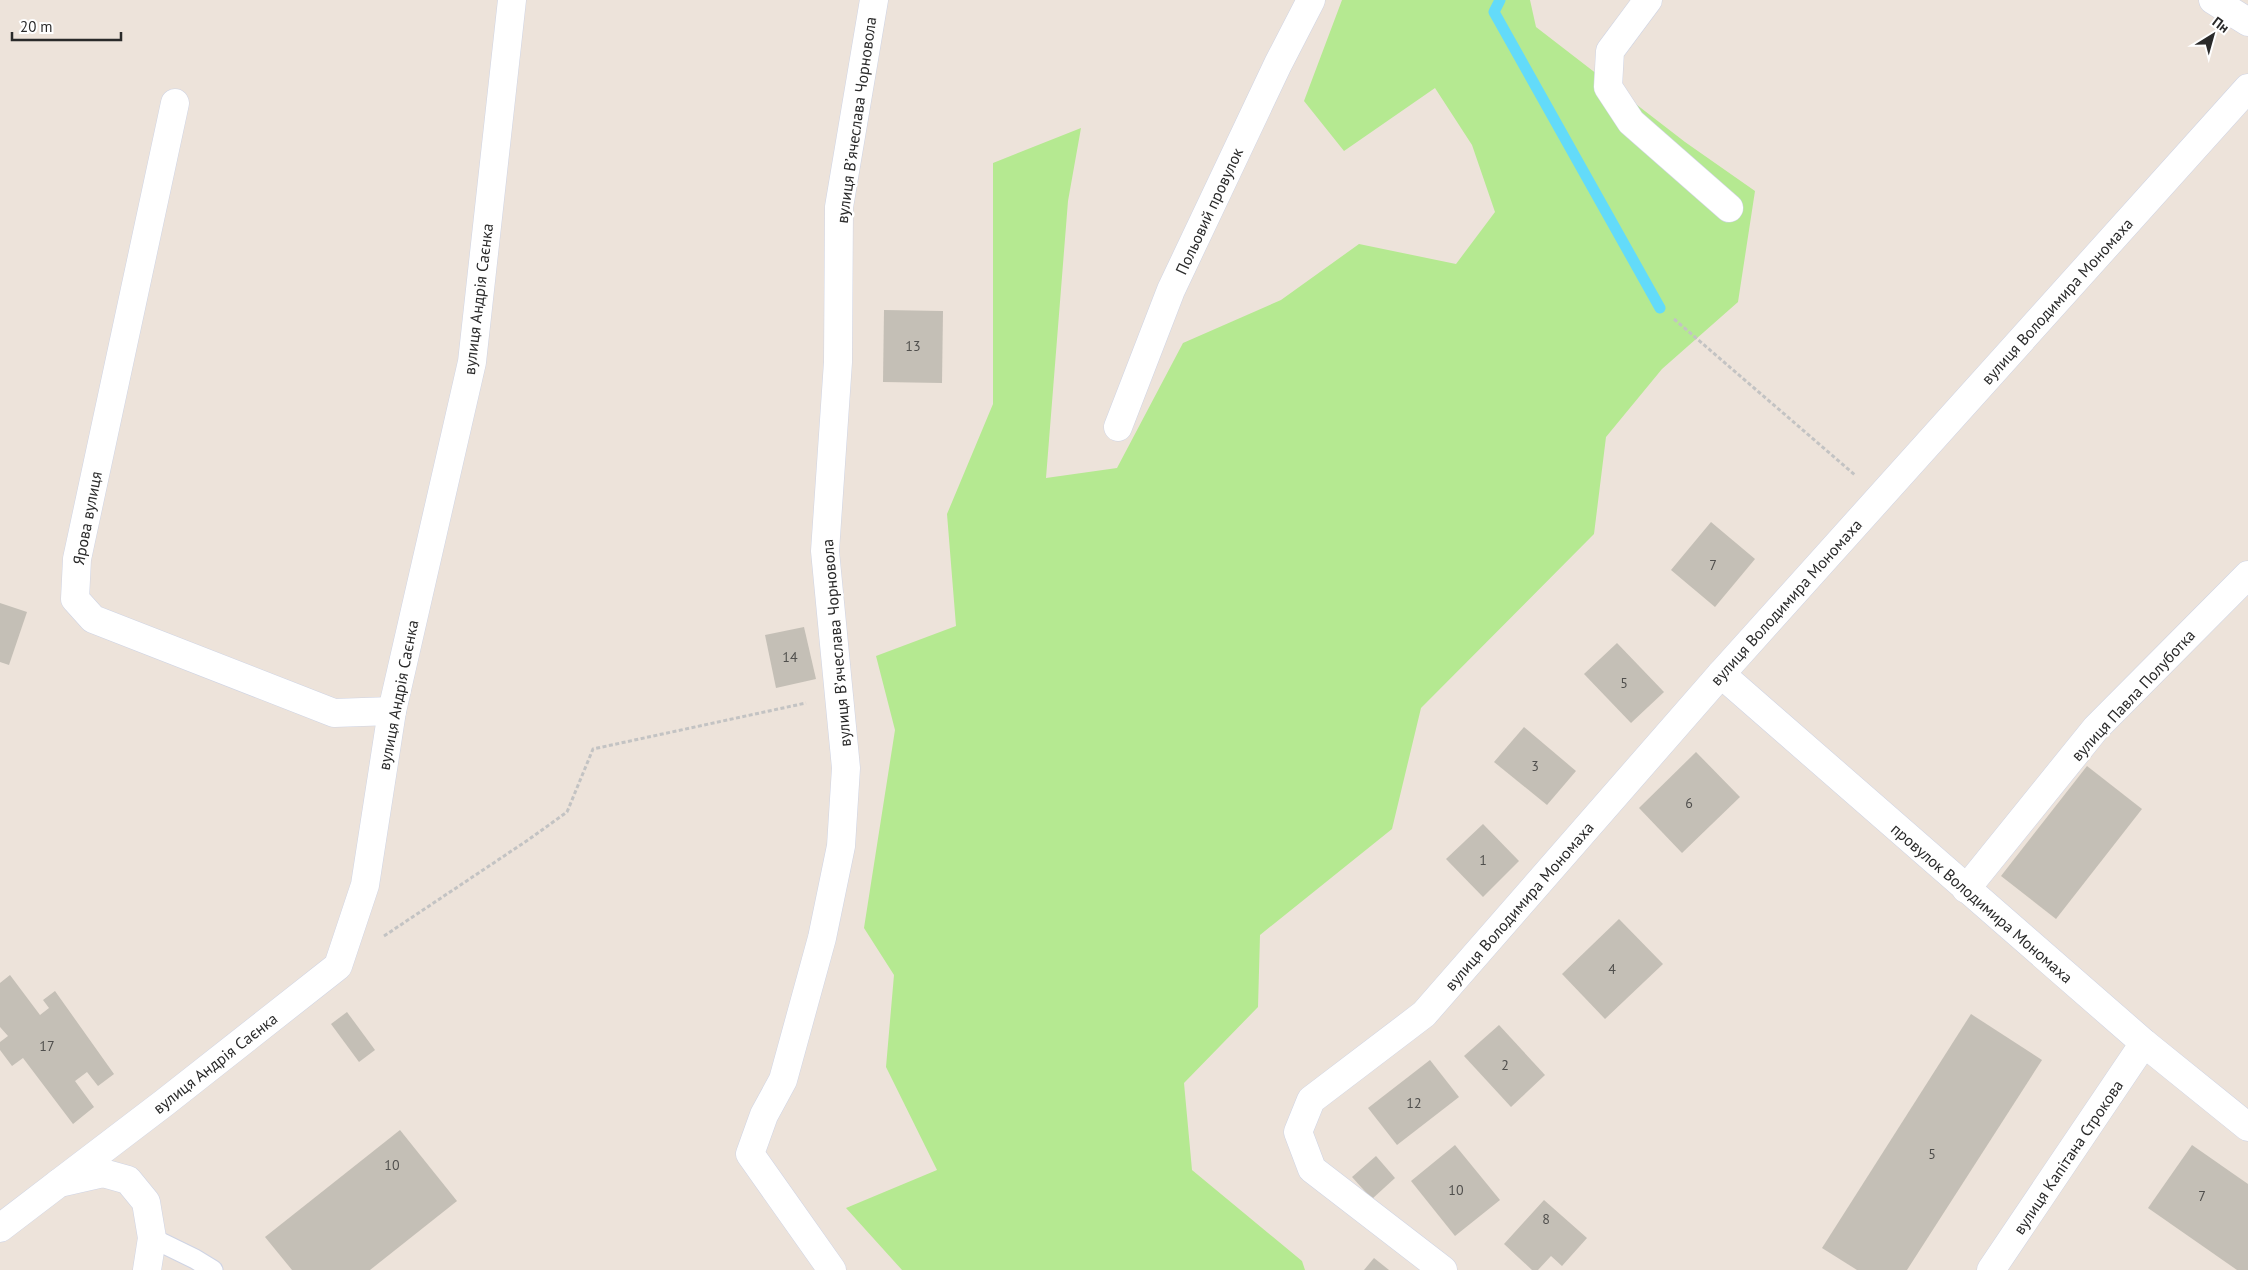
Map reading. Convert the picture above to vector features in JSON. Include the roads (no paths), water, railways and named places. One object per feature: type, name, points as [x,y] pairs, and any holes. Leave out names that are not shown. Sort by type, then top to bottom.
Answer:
[{"type":"street","name":"вулиця Андрія Саєнка","points":[[0,1228],[164,1103],[338,966],[365,885],[392,710],[472,362],[512,0]]},
{"type":"street","name":"вулиця Вʼячеслава Чорновола","points":[[832,1270],[750,1154],[764,1115],[783,1080],[822,938],[841,846],[846,768],[825,551],[838,362],[840,207],[874,0]]},
{"type":"street","name":"Польовий провулок","points":[[1118,427],[1171,290],[1278,64],[1311,0]]},
{"type":"street","points":[[1648,0],[1610,51],[1608,87],[1631,122],[1729,208]]},
{"type":"street","points":[[2214,0],[2248,22]]},
{"type":"street","name":"вулиця Володимира Мономаха","points":[[1443,1270],[1312,1169],[1298,1132],[1311,1100],[1424,1014],[1721,674],[2248,88]]},
{"type":"street","name":"Ярова вулиця","points":[[175,103],[77,559],[75,599],[93,620],[334,713],[392,710]]},
{"type":"street","name":"вулиця Павла Полуботка","points":[[1966,889],[2096,728],[2248,575]]},
{"type":"street","name":"провулок Володимира Мономаха","points":[[1721,674],[2144,1043],[2248,1126]]},
{"type":"street","name":"вулиця Капітана Строкова","points":[[1991,1270],[2144,1043]]},
{"type":"street","points":[[59,1182],[103,1173],[128,1180],[146,1202],[152,1238],[147,1270]]},
{"type":"lane","points":[[152,1238],[195,1258],[213,1270]]},
{"type":"waterway","points":[[1500,0],[1494,12],[1660,308]]}]
